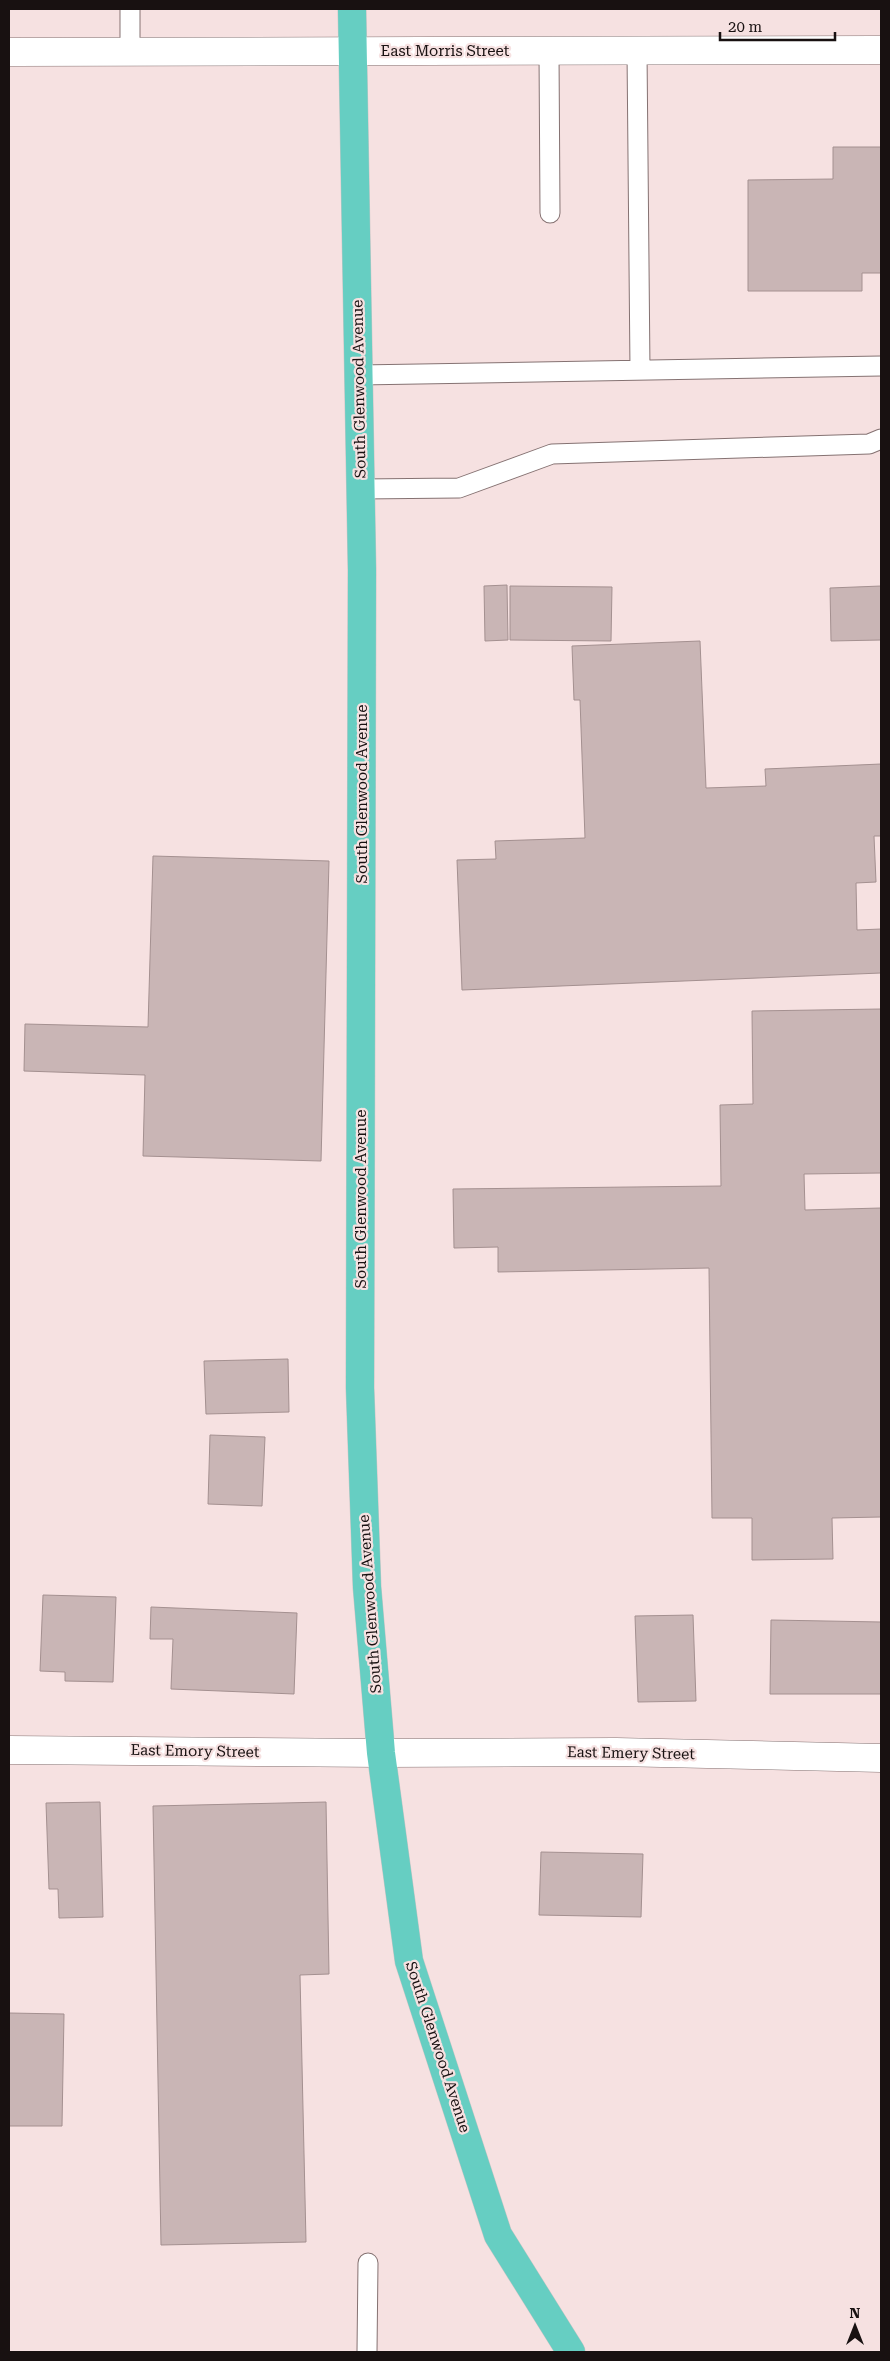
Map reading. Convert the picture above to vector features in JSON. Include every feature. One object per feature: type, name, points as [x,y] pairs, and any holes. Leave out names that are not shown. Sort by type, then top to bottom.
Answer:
[{"type":"main road","name":"South Glenwood Avenue","points":[[352,9],[361,490],[360,1388],[367,1587],[381,1753],[412,1971],[498,2235],[571,2352]]},
{"type":"main road","name":"East Morris Street","points":[[9,52],[881,50]]},
{"type":"main road","name":"East Emory Street","points":[[9,1750],[381,1753]]},
{"type":"main road","name":"East Emery Street","points":[[381,1753],[616,1752],[881,1758]]},
{"type":"lane","points":[[130,9],[130,53]]},
{"type":"lane","points":[[549,51],[550,213]]},
{"type":"lane","points":[[637,51],[640,370]]},
{"type":"lane","points":[[359,375],[881,366]]},
{"type":"lane","points":[[361,490],[459,488],[552,454],[869,444],[881,438]]},
{"type":"lane","points":[[367,2352],[368,2263]]},
{"type":"building","points":[[833,147],[881,147],[881,273],[862,273],[862,291],[748,291],[748,180],[833,179]]},
{"type":"building","points":[[507,585],[508,640],[485,641],[484,586]]},
{"type":"building","points":[[510,586],[612,587],[611,641],[510,640]]},
{"type":"building","points":[[881,586],[881,640],[831,641],[830,588]]},
{"type":"building","points":[[700,641],[706,788],[766,786],[765,769],[881,764],[881,836],[874,836],[876,882],[856,883],[857,930],[881,929],[881,973],[462,990],[457,860],[496,859],[495,841],[585,838],[580,700],[574,700],[572,646]]},
{"type":"building","points":[[153,856],[329,861],[321,1161],[143,1156],[145,1075],[24,1071],[25,1024],[148,1027]]},
{"type":"building","points":[[881,1009],[881,1173],[804,1174],[805,1210],[881,1208],[881,1517],[832,1518],[833,1559],[752,1560],[752,1518],[712,1518],[709,1268],[498,1272],[498,1247],[454,1248],[453,1189],[721,1186],[720,1105],[753,1104],[752,1011]]},
{"type":"building","points":[[288,1359],[289,1412],[206,1414],[204,1361]]},
{"type":"building","points":[[210,1435],[265,1437],[262,1506],[208,1504]]},
{"type":"building","points":[[43,1595],[116,1597],[113,1682],[65,1681],[65,1672],[40,1671]]},
{"type":"building","points":[[151,1607],[297,1613],[294,1694],[171,1689],[173,1639],[150,1639]]},
{"type":"building","points":[[693,1615],[696,1701],[638,1702],[635,1616]]},
{"type":"building","points":[[771,1620],[881,1622],[881,1694],[770,1694]]},
{"type":"building","points":[[100,1802],[103,1917],[59,1918],[58,1889],[49,1889],[46,1803]]},
{"type":"building","points":[[326,1802],[329,1974],[300,1975],[306,2242],[161,2245],[153,1806]]},
{"type":"building","points":[[541,1852],[643,1854],[641,1917],[539,1915]]},
{"type":"building","points":[[9,2013],[64,2014],[62,2126],[9,2126]]}]
